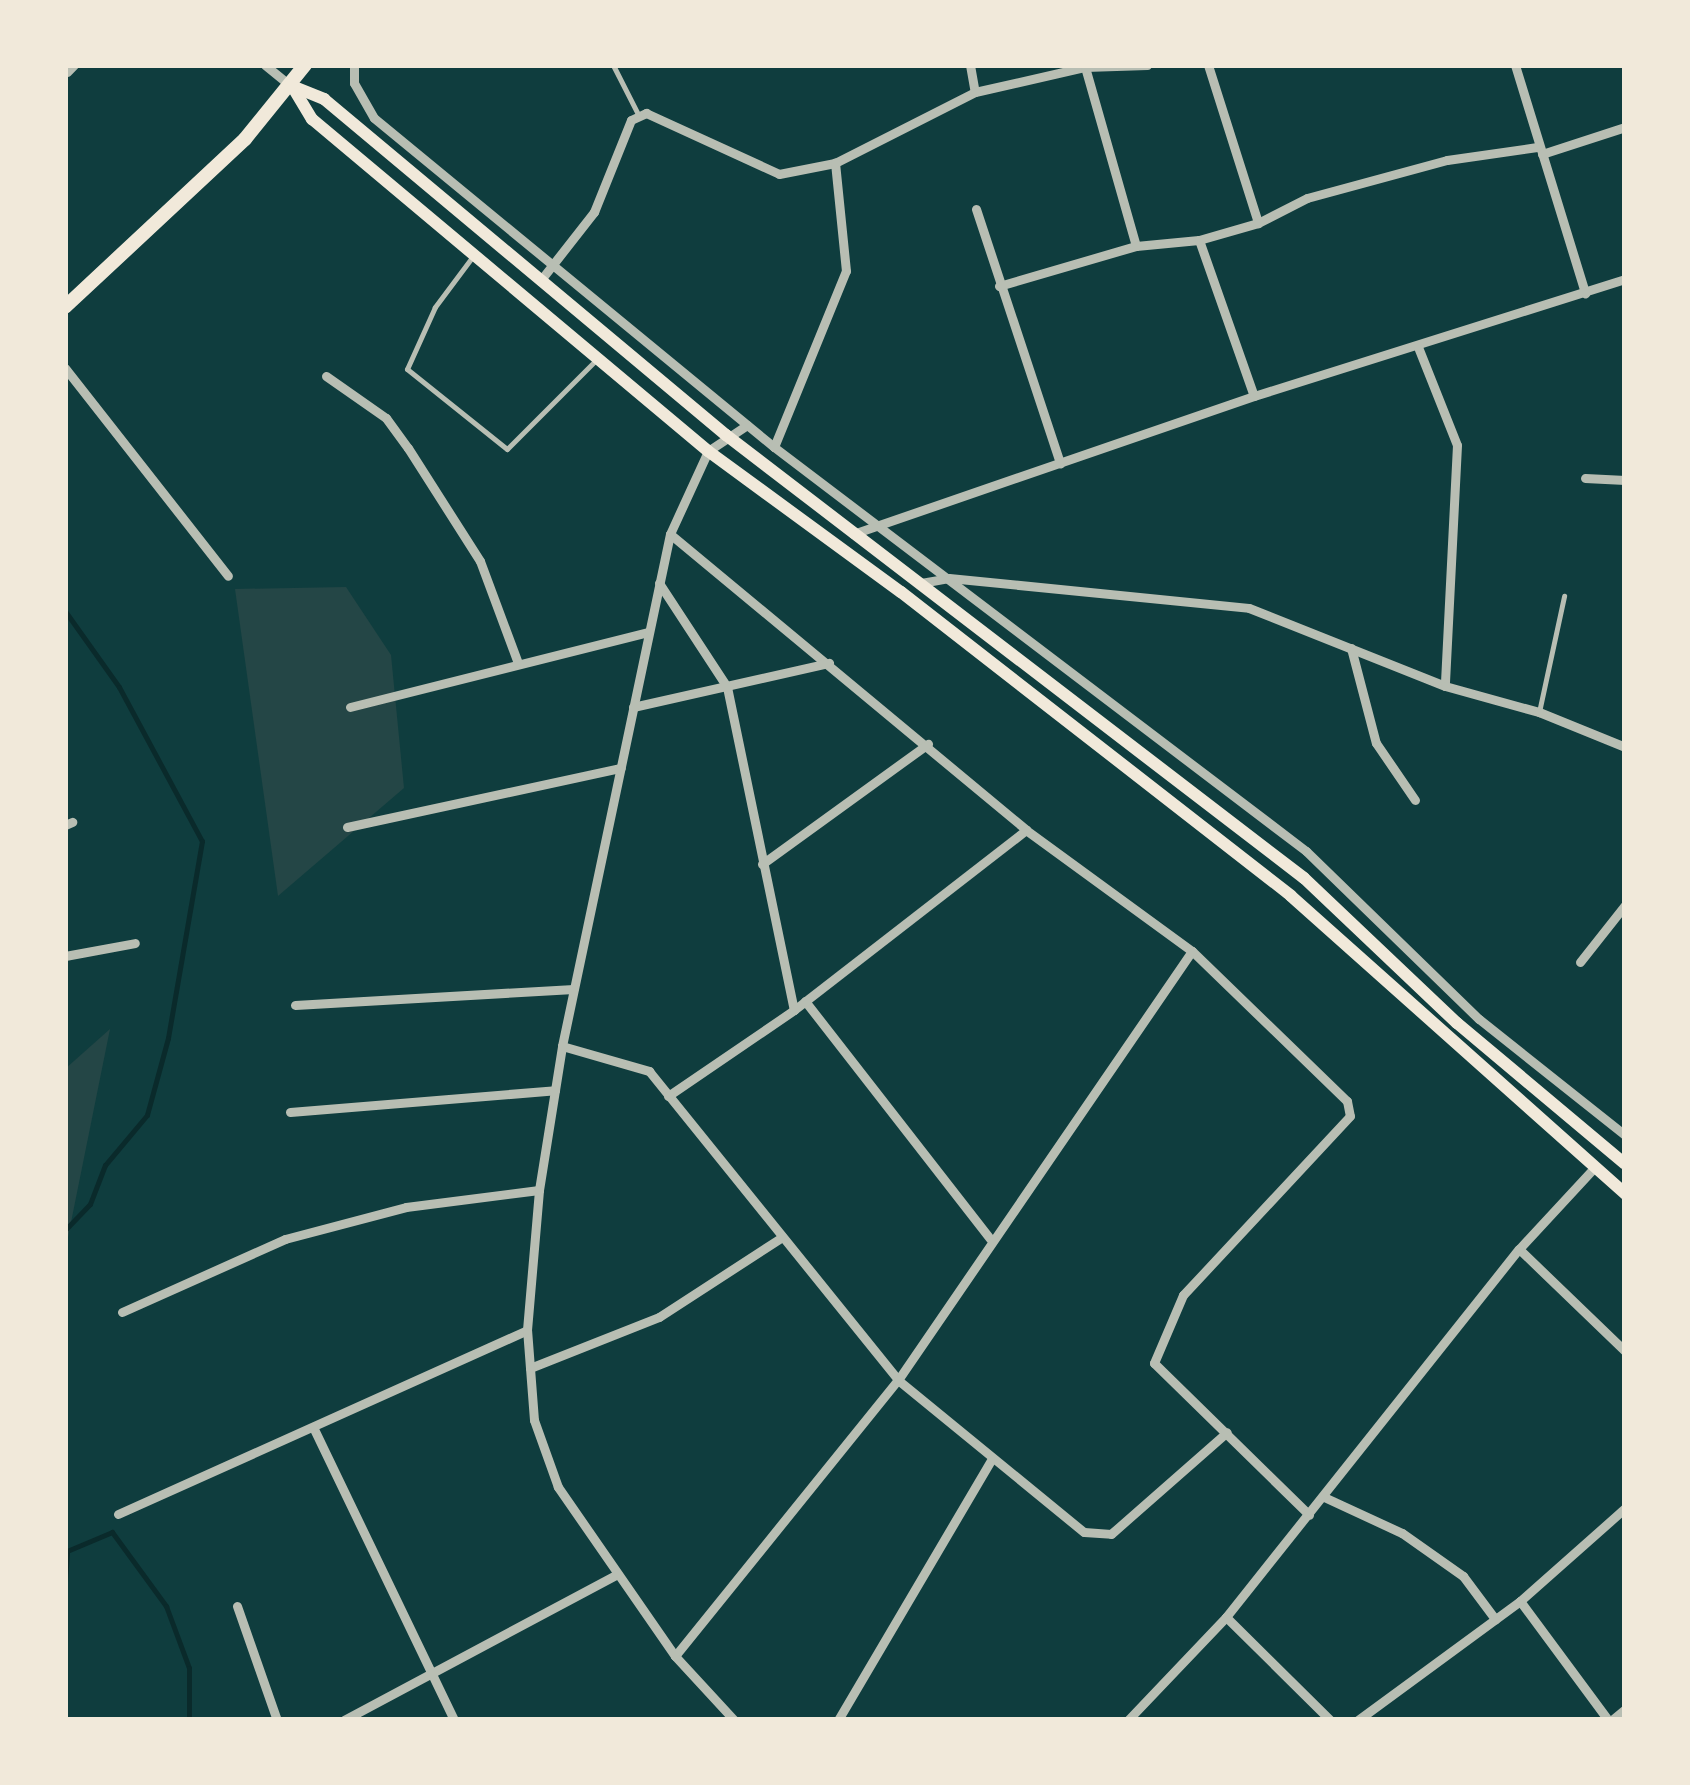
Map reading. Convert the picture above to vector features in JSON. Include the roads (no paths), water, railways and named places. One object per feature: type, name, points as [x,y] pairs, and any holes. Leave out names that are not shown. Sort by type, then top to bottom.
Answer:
[{"type":"main road","points":[[65,307],[245,139],[292,86],[305,65]]},
{"type":"main road","points":[[292,86],[312,119],[476,252],[708,451],[901,592],[1291,896],[1625,1194]]},
{"type":"main road","points":[[292,86],[324,100],[726,435],[1160,764],[1343,915],[1469,1032],[1623,1160]]},
{"type":"street","points":[[265,65],[292,86]]},
{"type":"street","points":[[354,65],[354,82],[374,118],[747,425],[1306,851],[1479,1019],[1625,1135]]},
{"type":"street","points":[[970,65],[975,92]]},
{"type":"street","points":[[540,280],[594,212],[632,120],[646,112],[779,174],[835,163],[975,92],[1085,67],[1147,65]]},
{"type":"street","points":[[1208,65],[1258,223]]},
{"type":"street","points":[[1515,65],[1585,294]]},
{"type":"street","points":[[1085,67],[1136,246]]},
{"type":"street","points":[[999,286],[1136,246],[1199,240],[1258,223],[1306,198],[1447,160],[1540,150],[1625,127]]},
{"type":"street","points":[[774,446],[846,271],[835,163]]},
{"type":"street","points":[[976,209],[1060,462]]},
{"type":"street","points":[[1199,240],[1254,396]]},
{"type":"street","points":[[853,534],[1254,396],[1418,348],[1625,279]]},
{"type":"street","points":[[629,356],[646,343]]},
{"type":"street","points":[[1418,348],[1457,444],[1445,686]]},
{"type":"street","points":[[65,368],[228,576]]},
{"type":"street","points":[[326,376],[386,418],[408,448],[480,560],[518,663]]},
{"type":"street","points":[[734,1720],[675,1656],[558,1488],[534,1420],[527,1330],[538,1190],[562,1046],[670,534],[708,451],[726,435],[747,425]]},
{"type":"street","points":[[1585,478],[1625,480]]},
{"type":"street","points":[[670,534],[928,744],[1026,830],[1192,951],[1347,1100],[1350,1116],[1183,1295],[1154,1363],[1310,1514]]},
{"type":"street","points":[[921,583],[950,578],[1248,608],[1445,686],[1539,712],[1625,748]]},
{"type":"street","points":[[660,583],[727,687],[794,1010]]},
{"type":"street","points":[[350,707],[649,632]]},
{"type":"street","points":[[1351,648],[1376,743],[1415,800]]},
{"type":"street","points":[[634,706],[829,663]]},
{"type":"street","points":[[762,864],[928,744]]},
{"type":"street","points":[[1160,764],[1173,749]]},
{"type":"street","points":[[347,827],[620,768]]},
{"type":"street","points":[[668,1096],[794,1010],[1026,830]]},
{"type":"street","points":[[1343,915],[1359,903]]},
{"type":"street","points":[[1580,962],[1625,905]]},
{"type":"street","points":[[65,956],[135,943]]},
{"type":"street","points":[[675,1656],[898,1380],[990,1239],[1192,951]]},
{"type":"street","points":[[295,1005],[574,990]]},
{"type":"street","points":[[806,1001],[990,1239]]},
{"type":"street","points":[[1469,1032],[1479,1019]]},
{"type":"street","points":[[1495,1052],[1507,1041]]},
{"type":"street","points":[[562,1046],[649,1072],[898,1380],[991,1460],[1084,1532],[1111,1534],[1227,1432]]},
{"type":"street","points":[[290,1112],[555,1090]]},
{"type":"street","points":[[1128,1720],[1226,1617],[1518,1249],[1594,1168]]},
{"type":"street","points":[[122,1312],[285,1240],[406,1207],[538,1190]]},
{"type":"street","points":[[530,1368],[658,1316],[782,1236]]},
{"type":"street","points":[[1518,1249],[1625,1351]]},
{"type":"street","points":[[118,1514],[527,1330]]},
{"type":"street","points":[[314,1429],[454,1720]]},
{"type":"street","points":[[838,1720],[991,1460]]},
{"type":"street","points":[[1324,1497],[1402,1534],[1463,1576],[1495,1620]]},
{"type":"street","points":[[1358,1720],[1520,1601],[1625,1508]]},
{"type":"street","points":[[344,1720],[616,1575]]},
{"type":"street","points":[[1520,1601],[1610,1720],[1625,1708]]},
{"type":"street","points":[[237,1606],[276,1720]]},
{"type":"street","points":[[1226,1617],[1330,1720]]},
{"type":"lane","points":[[613,65],[639,116]]},
{"type":"lane","points":[[476,252],[435,307],[407,369],[507,449],[597,359]]},
{"type":"lane","points":[[1539,712],[1564,596]]},
{"type":"waterway","points":[[65,611],[119,687],[202,841],[168,1038],[147,1115],[105,1165],[90,1204],[65,1230]]},
{"type":"waterway","points":[[65,1581],[67,1551],[112,1532],[166,1606],[189,1668],[189,1720]]}]
